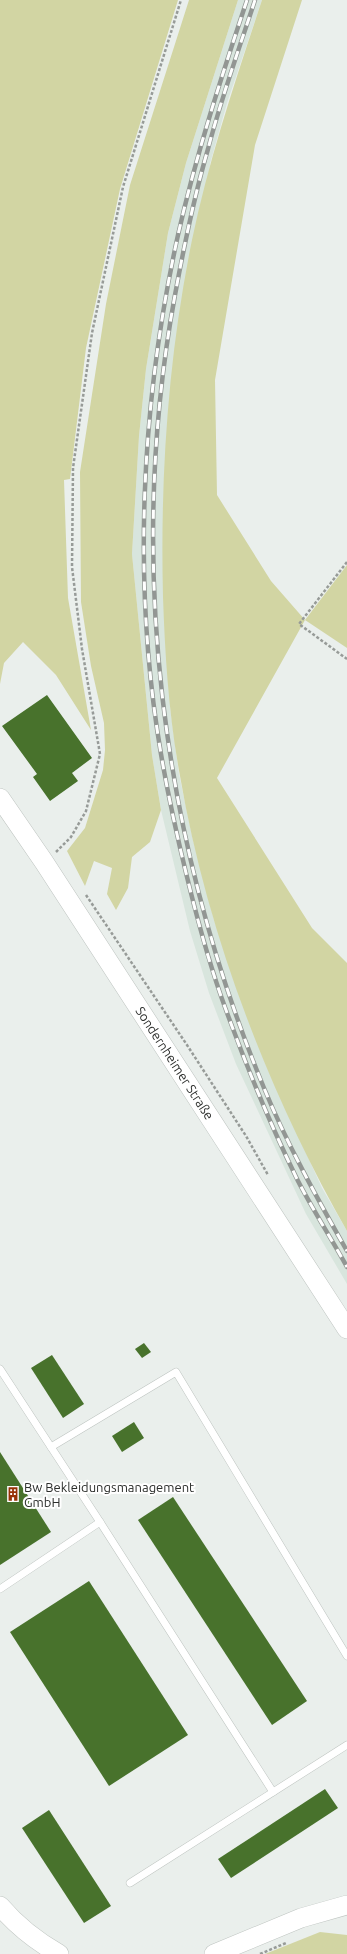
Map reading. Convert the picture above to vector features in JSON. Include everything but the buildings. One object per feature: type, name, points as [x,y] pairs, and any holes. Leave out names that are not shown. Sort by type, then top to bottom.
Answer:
[{"type":"main road","name":"Sondernheimer Straße","points":[[0,798],[57,882],[347,1329]]},
{"type":"main road","points":[[214,1954],[301,1918],[347,1905]]},
{"type":"main road","points":[[0,1906],[22,1930],[41,1944],[59,1954]]},
{"type":"lane","points":[[0,1369],[273,1792]]},
{"type":"lane","points":[[51,1447],[176,1372],[347,1656]]},
{"type":"lane","points":[[0,1589],[100,1522]]},
{"type":"lane","points":[[130,1883],[347,1745]]},
{"type":"path","points":[[53,855],[71,837],[86,811],[100,754],[82,649],[72,567],[73,468],[92,333],[123,187],[182,0]]},
{"type":"path","points":[[347,562],[299,624],[347,659]]},
{"type":"path","points":[[260,1954],[286,1943]]},
{"type":"shaded area","points":[[238,0],[262,0],[227,103],[210,164],[170,707],[179,774],[193,840],[214,920],[265,1063],[322,1188],[347,1231],[347,1284],[306,1214],[236,1064],[209,993],[190,931],[161,810],[152,755],[132,554],[139,436],[146,369],[168,233],[186,163]]},
{"type":"green space","points":[[0,0],[178,0],[120,189],[86,348],[70,479],[64,480],[68,598],[91,730],[56,675],[23,642],[4,663],[0,684]]},
{"type":"green space","points":[[189,0],[238,0],[186,163],[168,233],[146,369],[139,436],[132,554],[152,755],[161,810],[150,842],[132,857],[128,888],[116,910],[107,894],[112,868],[94,861],[85,886],[67,851],[85,828],[103,770],[105,750],[104,723],[91,666],[81,602],[80,472],[106,304],[130,185]]},
{"type":"green space","points":[[262,0],[302,0],[255,145],[215,380],[217,495],[271,581],[305,620],[217,778],[312,928],[347,963],[347,1231],[318,1178],[291,1123],[244,1010],[224,952],[206,894],[180,776],[170,709],[166,664],[162,552],[163,507],[167,417],[177,328],[192,240],[206,179],[242,59]]},
{"type":"green space","points":[[347,565],[347,648],[305,620]]},
{"type":"green space","points":[[320,1932],[347,1935],[347,1954],[265,1954]]},
{"type":"railway","points":[[247,0],[218,88],[201,146],[185,205],[165,299],[149,428],[145,494],[144,559],[146,625],[152,690],[161,754],[176,831],[200,928],[220,994],[242,1053],[278,1139],[298,1181],[347,1267]]},
{"type":"railway","points":[[255,0],[224,93],[198,185],[175,295],[161,395],[154,496],[154,597],[162,698],[178,798],[200,896],[229,993],[264,1088],[292,1150],[347,1251]]},
{"type":"place","name":"Bw Bekleidungsmanagement GmbH","points":[[13,1494]]}]
